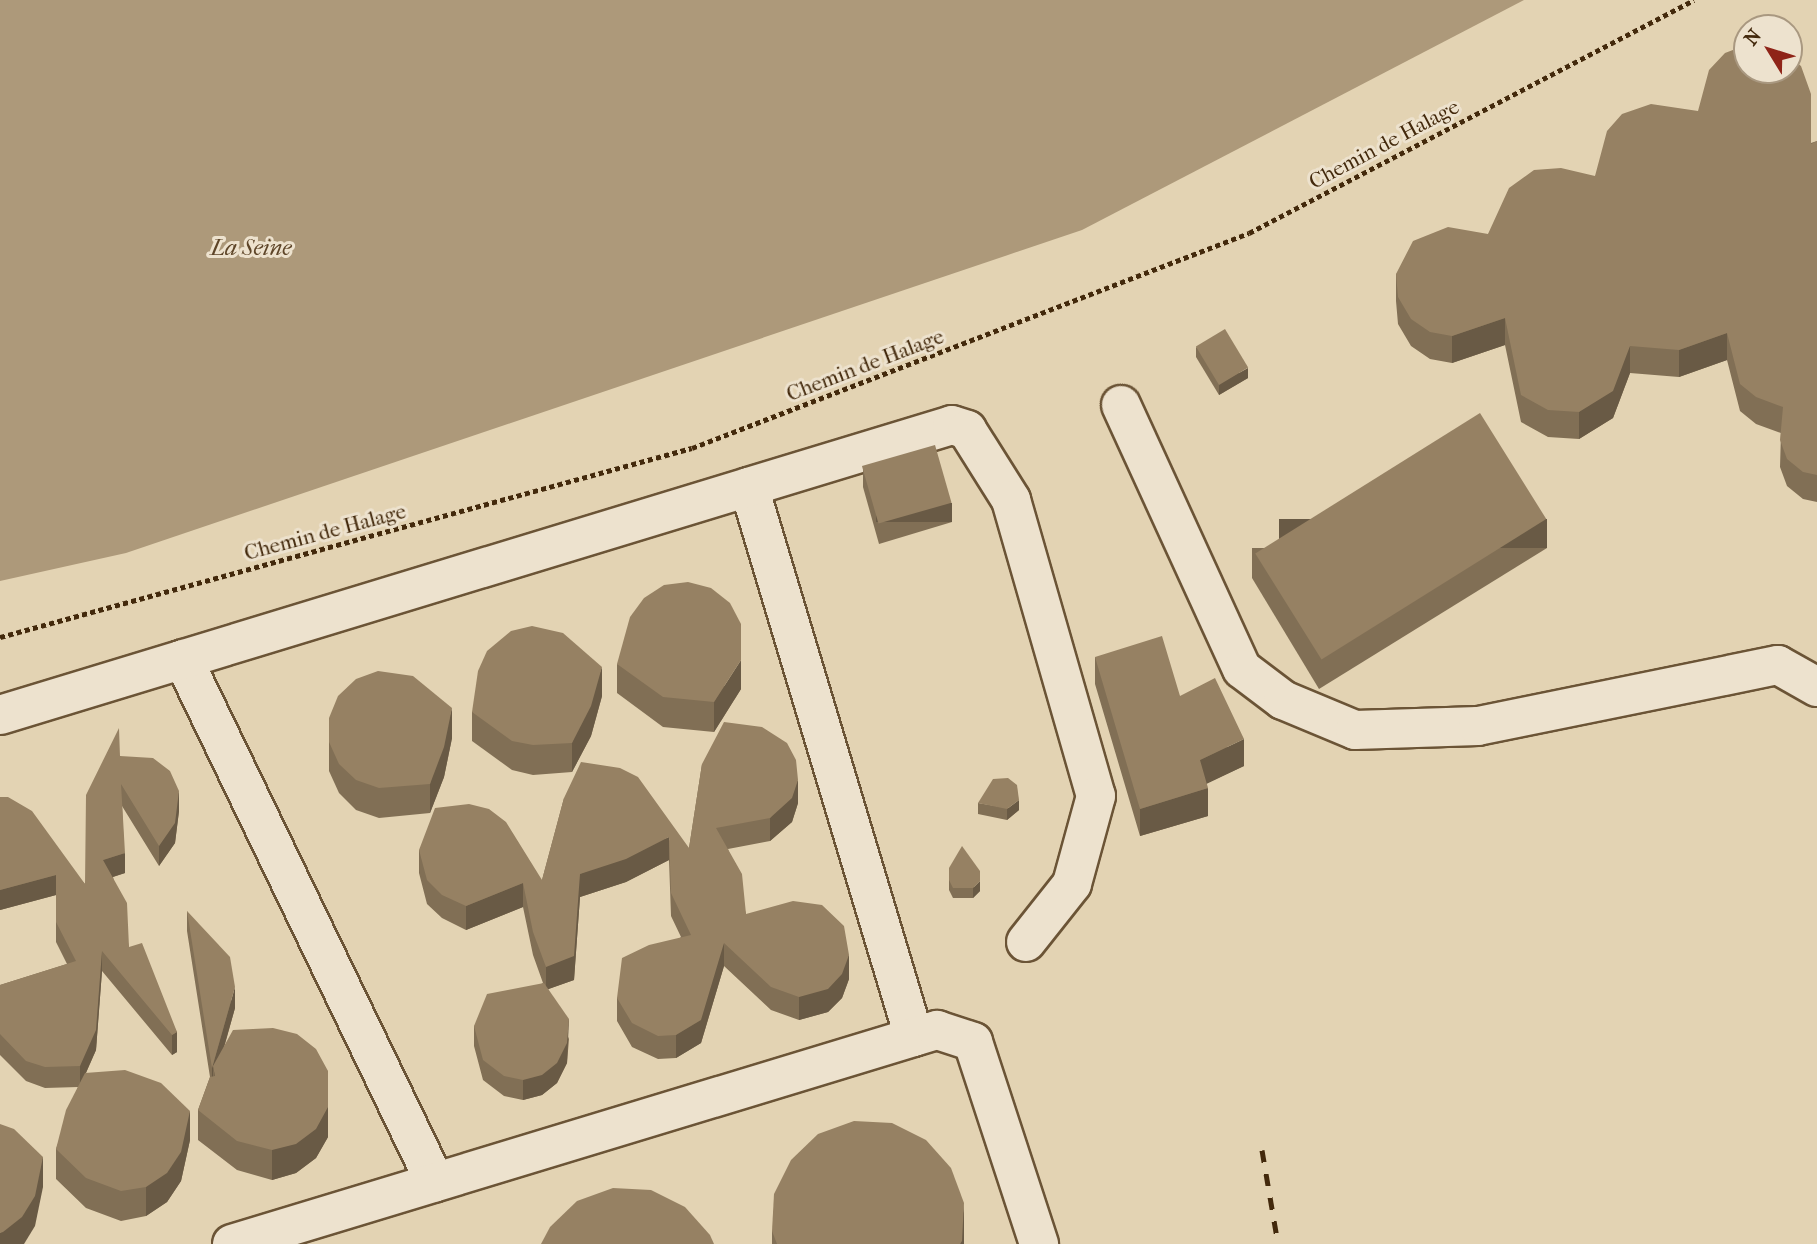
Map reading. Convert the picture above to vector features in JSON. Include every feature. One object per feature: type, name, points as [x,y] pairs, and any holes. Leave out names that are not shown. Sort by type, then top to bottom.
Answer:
[{"type":"lane","points":[[1121,405],[1242,669],[1283,700],[1355,730],[1478,726],[1778,664],[1817,687]]},
{"type":"lane","points":[[0,715],[952,425],[967,430],[1011,500],[1096,796],[1072,884],[1026,942]]},
{"type":"lane","points":[[749,487],[914,1037]]},
{"type":"lane","points":[[183,659],[435,1182]]},
{"type":"lane","points":[[232,1244],[937,1030],[974,1042],[1039,1244]]},
{"type":"path","name":"Chemin de Halage","points":[[0,637],[692,448],[1250,233],[1694,0]]},
{"type":"water","name":"La Seine","points":[[0,0],[1524,0],[1082,230],[126,553],[0,581]]},
{"type":"building","points":[[1733,50],[1733,84],[1803,84],[1803,72],[1811,94],[1811,144],[1817,141],[1817,475],[1803,472],[1787,459],[1780,440],[1783,407],[1756,397],[1740,384],[1727,333],[1679,350],[1630,346],[1613,391],[1579,412],[1548,410],[1521,395],[1505,318],[1452,336],[1430,332],[1411,319],[1398,297],[1396,274],[1413,241],[1448,227],[1488,234],[1509,188],[1534,170],[1561,168],[1595,176],[1607,131],[1622,114],[1651,104],[1698,111],[1709,70],[1725,53]]},
{"type":"building","points":[[1225,329],[1248,368],[1219,385],[1196,347]]},
{"type":"building","points":[[1480,413],[1546,519],[1322,659],[1255,553]]},
{"type":"building","points":[[935,445],[952,503],[878,524],[862,466]]},
{"type":"building","points":[[688,582],[711,588],[730,603],[741,624],[741,660],[714,702],[663,697],[617,664],[630,617],[644,598],[664,585]]},
{"type":"building","points":[[532,626],[563,633],[602,667],[591,706],[572,743],[533,745],[512,741],[472,712],[478,671],[487,651],[511,631]]},
{"type":"building","points":[[1162,636],[1180,696],[1215,678],[1244,739],[1200,760],[1208,788],[1140,809],[1095,657]]},
{"type":"building","points":[[378,671],[413,676],[452,708],[444,747],[430,784],[379,788],[356,780],[339,764],[329,742],[329,718],[338,696],[356,679]]},
{"type":"building","points":[[724,722],[762,727],[787,743],[796,760],[798,780],[792,798],[770,818],[716,828],[742,874],[746,914],[793,901],[822,905],[844,926],[849,955],[842,974],[828,989],[799,997],[771,987],[724,943],[701,1020],[676,1035],[658,1036],[632,1023],[617,998],[622,958],[649,945],[691,935],[671,893],[669,837],[626,859],[580,874],[574,956],[546,967],[533,932],[523,883],[466,906],[442,895],[427,880],[419,850],[435,808],[469,804],[489,809],[506,822],[542,880],[564,798],[581,762],[620,768],[638,777],[689,848],[702,764]]},
{"type":"building","points":[[119,728],[120,756],[153,758],[170,771],[179,791],[175,823],[159,846],[121,784],[125,853],[103,860],[127,903],[129,947],[142,943],[177,1032],[172,1035],[102,951],[96,1030],[80,1066],[45,1067],[26,1061],[0,1034],[0,985],[76,961],[56,922],[56,875],[0,890],[0,797],[8,797],[32,811],[85,884],[86,795]]},
{"type":"building","points":[[1008,778],[1017,785],[1019,800],[1007,809],[978,803],[993,779]]},
{"type":"building","points":[[962,846],[980,871],[980,881],[973,888],[953,888],[949,880],[949,868]]},
{"type":"building","points":[[187,911],[230,957],[235,987],[212,1068]]},
{"type":"building","points":[[544,983],[569,1019],[567,1043],[557,1063],[542,1075],[523,1080],[504,1076],[483,1060],[474,1026],[487,994]]},
{"type":"building","points":[[273,1028],[297,1034],[316,1049],[328,1071],[328,1107],[316,1129],[296,1144],[272,1150],[237,1141],[198,1110],[210,1077],[215,1076],[213,1066],[233,1030]]},
{"type":"building","points":[[125,1070],[161,1083],[190,1111],[181,1152],[167,1173],[146,1187],[121,1191],[86,1178],[56,1149],[66,1110],[85,1073]]},
{"type":"building","points":[[854,1121],[892,1123],[926,1140],[951,1168],[964,1203],[960,1244],[777,1244],[772,1231],[774,1194],[791,1160],[818,1134]]},
{"type":"building","points":[[0,1124],[14,1129],[43,1157],[35,1196],[22,1217],[0,1233]]},
{"type":"building","points":[[613,1188],[651,1190],[685,1207],[710,1235],[714,1244],[541,1244],[550,1227],[577,1201]]},
{"type":"railway","points":[[1262,1150],[1278,1244]]}]
